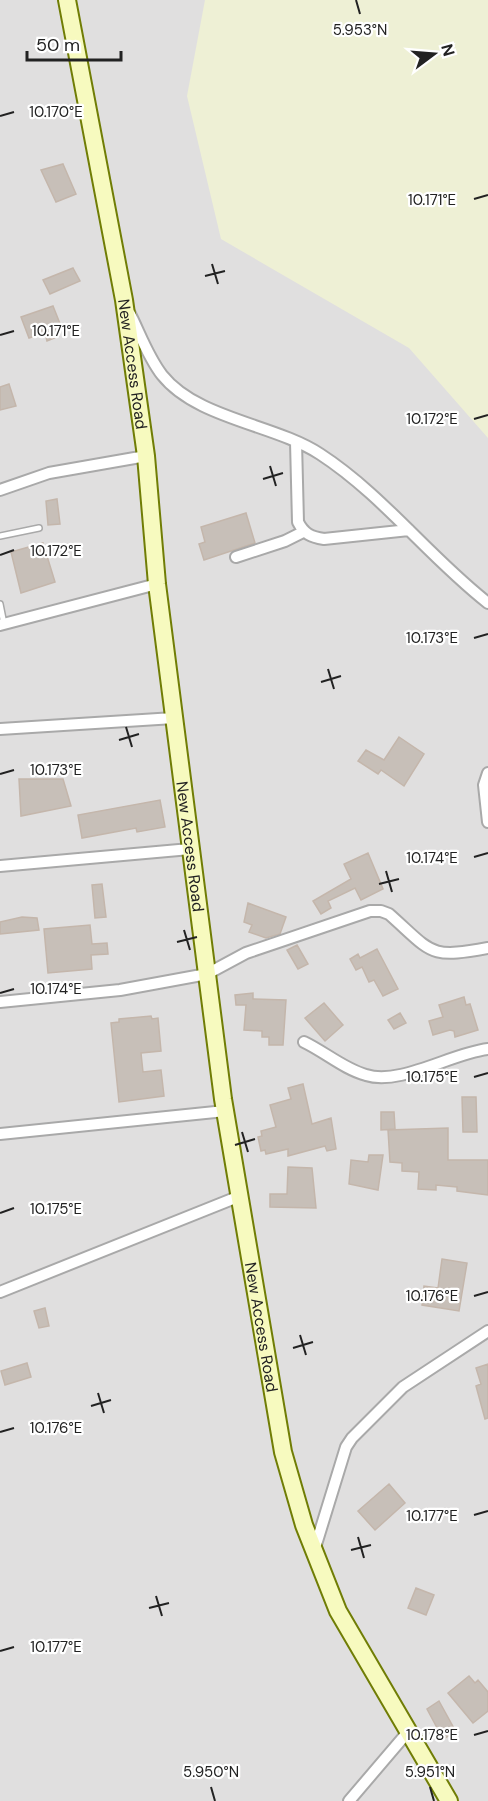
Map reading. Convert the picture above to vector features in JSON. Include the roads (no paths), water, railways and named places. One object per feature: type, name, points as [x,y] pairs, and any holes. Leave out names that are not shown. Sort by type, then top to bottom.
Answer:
[{"type":"main road","name":"New Access Road","points":[[67,0],[124,300],[146,456],[174,718],[225,1111],[283,1452],[313,1552],[338,1611],[407,1733],[449,1801]]},
{"type":"street","points":[[124,300],[147,350],[163,376],[190,400],[296,442],[320,454],[384,505],[454,576],[488,603]]},
{"type":"street","points":[[296,442],[298,522],[303,532],[311,537],[324,539],[409,530]]},
{"type":"street","points":[[0,490],[49,473],[146,456]]},
{"type":"street","points":[[236,557],[285,541],[303,532]]},
{"type":"street","points":[[2,624],[158,584]]},
{"type":"street","points":[[0,729],[174,718]]},
{"type":"street","points":[[488,773],[484,785],[488,822]]},
{"type":"street","points":[[0,866],[190,849]]},
{"type":"street","points":[[0,1002],[120,990],[207,974],[246,953],[370,911],[381,910],[389,914],[430,950],[439,954],[450,955],[488,948]]},
{"type":"street","points":[[304,1042],[354,1070],[378,1077],[441,1062],[463,1053],[488,1049]]},
{"type":"street","points":[[0,1134],[225,1111]]},
{"type":"street","points":[[0,1292],[240,1196]]},
{"type":"street","points":[[313,1552],[346,1447],[352,1438],[403,1387],[488,1331]]},
{"type":"street","points":[[349,1801],[407,1733]]},
{"type":"lane","points":[[0,536],[39,528]]},
{"type":"lane","points":[[0,604],[2,624]]}]
